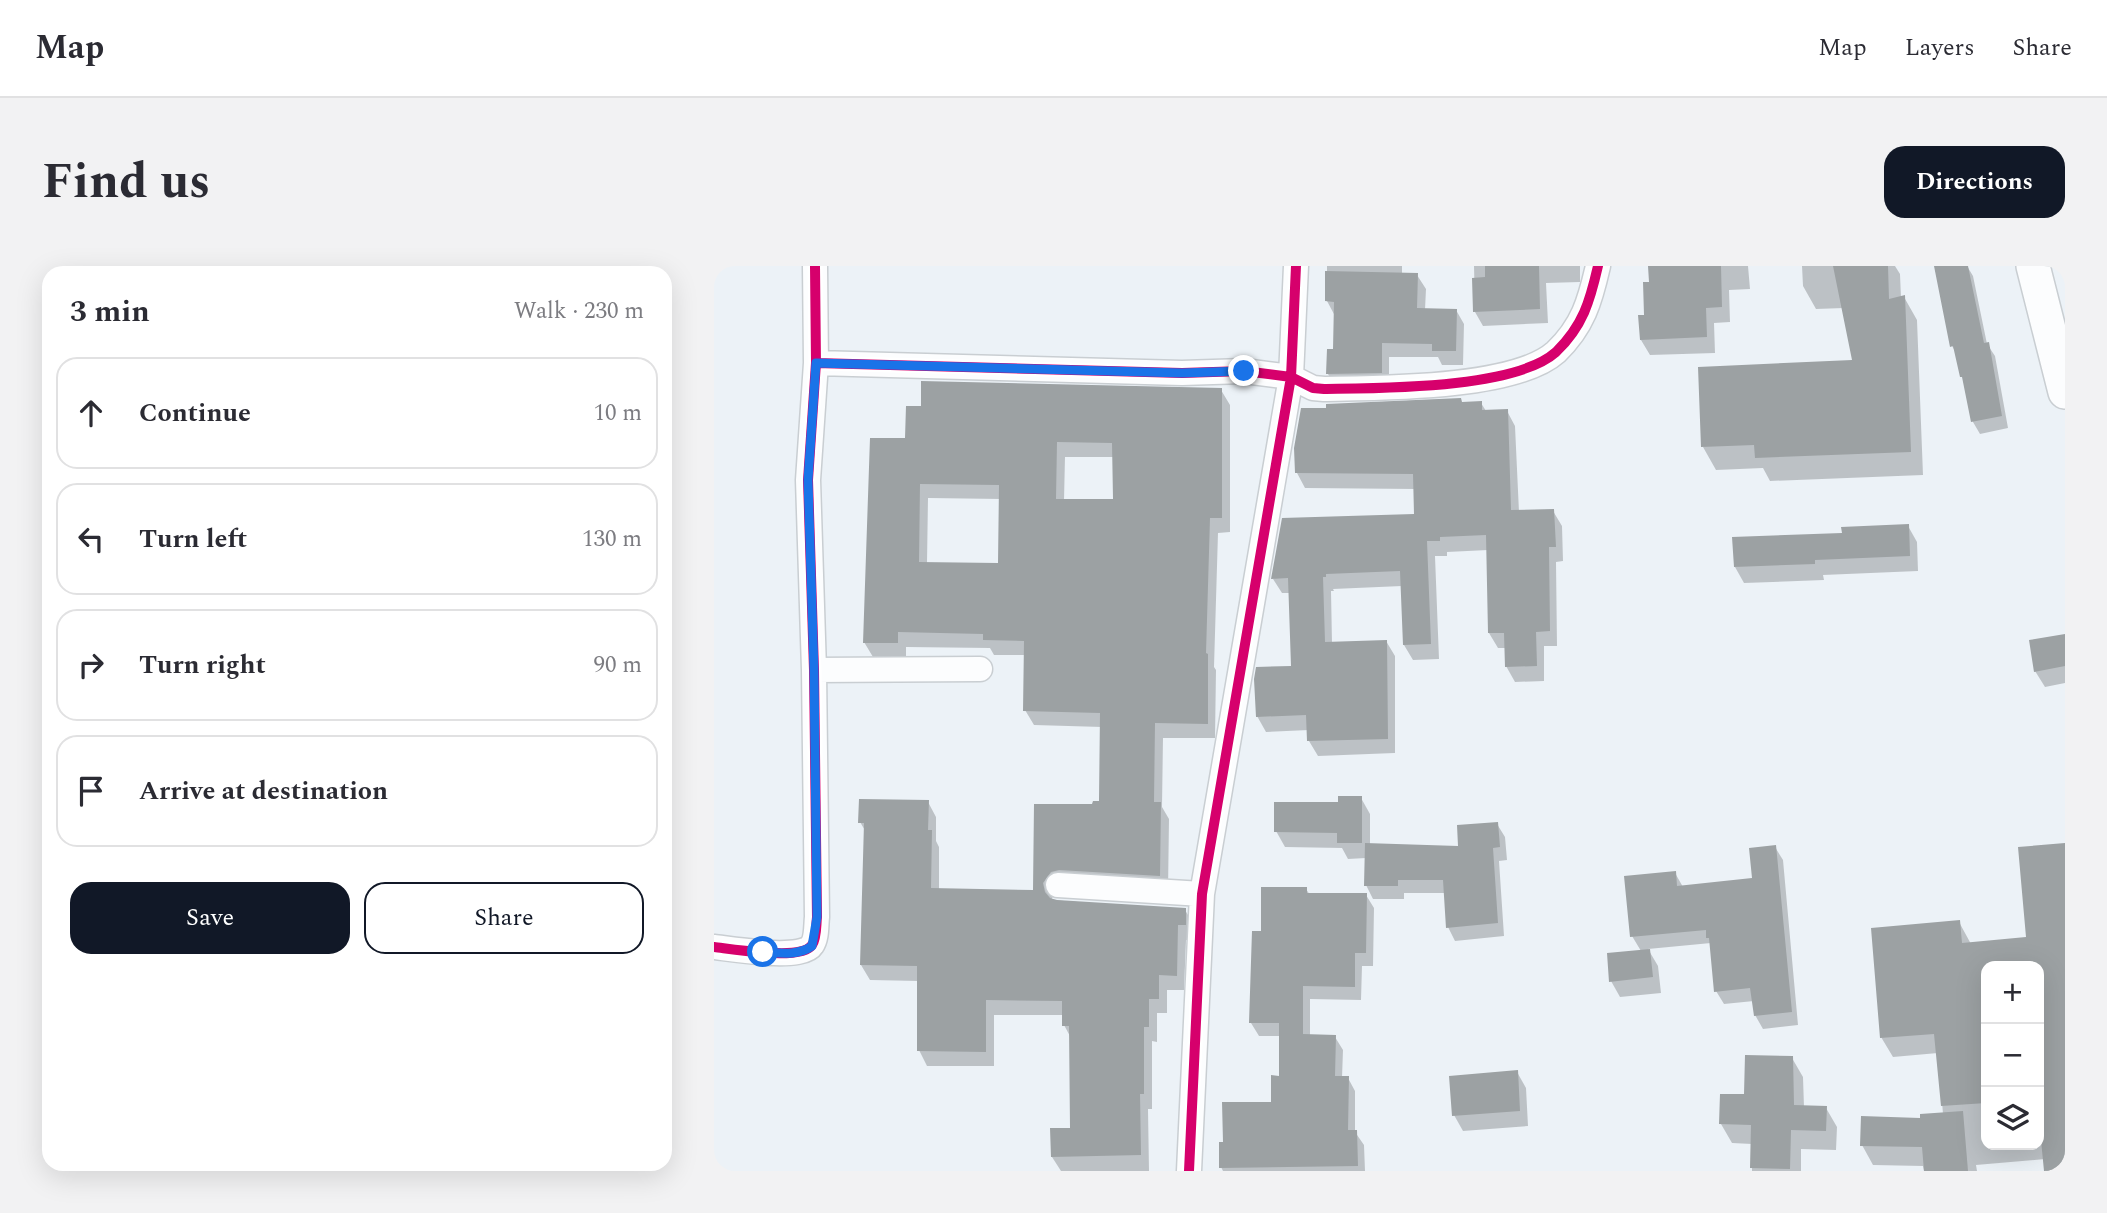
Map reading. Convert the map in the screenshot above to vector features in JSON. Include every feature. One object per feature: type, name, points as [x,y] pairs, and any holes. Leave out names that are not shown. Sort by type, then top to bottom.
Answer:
[{"type":"main road","points":[[2033,266],[2065,392]]},
{"type":"street","points":[[714,947],[792,953],[806,951],[812,946],[817,917],[808,480],[816,363],[815,266]]},
{"type":"street","points":[[1189,1171],[1202,894],[1291,377],[1296,266]]},
{"type":"street","points":[[816,363],[1168,373],[1244,371],[1291,377],[1320,389],[1408,387],[1499,377],[1535,365],[1555,353],[1583,319],[1598,266]]},
{"type":"street","points":[[814,670],[980,670]]},
{"type":"street","points":[[1058,885],[1202,894]]},
{"type":"building","points":[[1485,266],[1539,266],[1540,309],[1473,312],[1472,278],[1485,277]]},
{"type":"building","points":[[1648,266],[1721,266],[1722,307],[1706,308],[1707,337],[1640,340],[1638,315],[1644,315],[1643,282],[1649,282]]},
{"type":"building","points":[[1833,266],[1888,266],[1889,299],[1905,295],[1911,452],[1755,458],[1754,445],[1701,447],[1698,367],[1852,360]]},
{"type":"building","points":[[1934,266],[1968,266],[1984,343],[1989,342],[2002,416],[1971,422],[1962,377],[1953,346],[1950,347]]},
{"type":"building","points":[[1325,271],[1418,273],[1417,308],[1457,309],[1456,351],[1432,351],[1432,344],[1382,343],[1382,373],[1326,374],[1327,349],[1333,349],[1334,302],[1325,301]]},
{"type":"building","points":[[921,381],[1222,388],[1222,518],[1210,518],[1206,653],[1208,724],[1155,723],[1154,802],[1161,802],[1160,876],[1059,870],[1051,872],[1043,883],[1045,892],[1050,898],[1057,900],[1186,908],[1186,925],[1178,925],[1177,976],[1159,975],[1159,999],[1149,999],[1149,1027],[1144,1027],[1144,1094],[1140,1094],[1141,1155],[1051,1157],[1050,1128],[1070,1128],[1069,1026],[1062,1026],[1062,1001],[986,1000],[986,1052],[917,1051],[917,966],[860,965],[864,823],[858,823],[859,799],[929,800],[928,830],[932,830],[931,888],[1033,890],[1034,804],[1092,804],[1093,801],[1099,801],[1100,713],[1023,711],[1024,641],[983,640],[983,634],[898,632],[898,643],[863,643],[870,438],[905,438],[906,406],[921,406]],"holes":[[[1057,442],[1112,443],[1113,499],[1056,499]],[[920,484],[999,485],[998,563],[919,562]]]},
{"type":"building","points":[[1461,398],[1462,402],[1482,401],[1482,410],[1508,409],[1511,510],[1554,509],[1556,547],[1549,547],[1550,631],[1536,632],[1537,666],[1505,667],[1504,633],[1488,633],[1486,535],[1440,537],[1440,541],[1427,541],[1431,644],[1403,645],[1400,571],[1326,574],[1326,577],[1323,577],[1325,642],[1387,640],[1388,739],[1307,741],[1306,715],[1256,717],[1256,667],[1291,666],[1288,578],[1271,579],[1282,518],[1414,514],[1413,474],[1295,473],[1294,448],[1301,408],[1326,408],[1326,404]]},
{"type":"building","points":[[1909,524],[1910,556],[1734,567],[1732,537],[1842,533],[1841,527]]},
{"type":"building","points":[[2065,634],[2065,666],[2034,672],[2029,640]]},
{"type":"building","points":[[1338,796],[1362,796],[1362,843],[1337,843],[1337,833],[1274,832],[1274,802],[1338,802]]},
{"type":"building","points":[[1498,822],[1500,847],[1493,848],[1498,923],[1446,928],[1443,880],[1398,880],[1398,886],[1364,886],[1365,843],[1458,846],[1457,825]]},
{"type":"building","points":[[2065,843],[2065,1171],[2044,1171],[2044,961],[1981,961],[1981,1103],[1941,1106],[1934,1034],[1880,1038],[1871,928],[1960,920],[1962,943],[2026,937],[2018,847]]},
{"type":"building","points":[[1776,845],[1792,1012],[1754,1016],[1750,988],[1714,992],[1706,930],[1630,937],[1624,876],[1676,871],[1677,886],[1752,878],[1749,848]]},
{"type":"building","points":[[1261,887],[1307,887],[1307,893],[1367,893],[1366,953],[1355,953],[1355,987],[1303,986],[1303,1034],[1336,1035],[1335,1076],[1349,1076],[1348,1130],[1357,1130],[1358,1166],[1219,1168],[1219,1142],[1223,1142],[1222,1102],[1271,1102],[1271,1075],[1279,1076],[1279,1023],[1249,1023],[1252,931],[1261,931]]},
{"type":"building","points":[[1650,949],[1653,977],[1609,982],[1607,953]]},
{"type":"building","points":[[1745,1055],[1793,1056],[1794,1105],[1827,1106],[1826,1131],[1791,1130],[1790,1169],[1750,1168],[1751,1125],[1719,1124],[1720,1094],[1744,1094]]},
{"type":"building","points":[[1518,1070],[1520,1111],[1452,1116],[1449,1076]]},
{"type":"building","points":[[1963,1111],[1968,1171],[1924,1171],[1922,1147],[1860,1146],[1861,1116],[1920,1118],[1920,1114]]},
{"type":"cycle path","points":[[714,947],[766,953],[795,952],[806,950],[812,945],[816,935],[814,670],[808,480],[816,363],[815,266]]},
{"type":"cycle path","points":[[1189,1171],[1202,894],[1291,377],[1296,266]]},
{"type":"cycle path","points":[[816,363],[1182,373],[1244,371],[1291,377],[1313,388],[1324,389],[1411,387],[1479,380],[1537,364],[1556,352],[1579,323],[1592,291],[1598,266]]},
{"type":"route","points":[[763,952],[806,951],[812,946],[817,917],[808,480],[816,363],[1182,373],[1244,371]]}]
